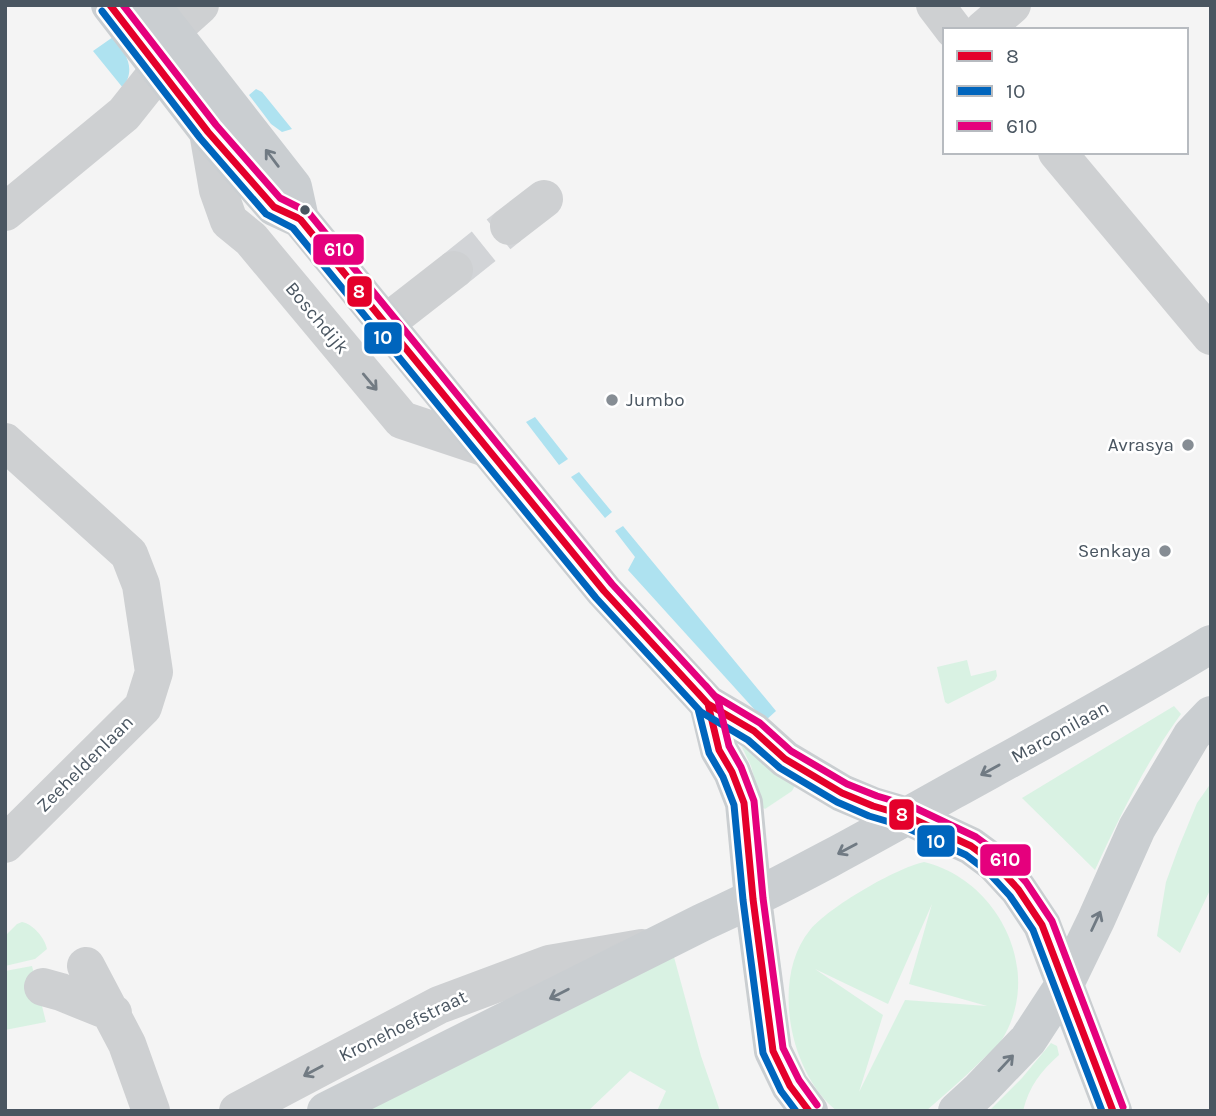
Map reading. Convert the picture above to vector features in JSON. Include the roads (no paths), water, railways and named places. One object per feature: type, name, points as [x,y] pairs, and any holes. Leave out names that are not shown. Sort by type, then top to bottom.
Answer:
[{"type":"main road","name":"Boschdijk","points":[[110,5],[208,132],[274,207],[300,219],[604,591],[708,704],[754,731],[785,759],[842,793],[907,816],[955,837],[994,863],[1018,888],[1042,925],[1113,1111]]},
{"type":"main road","name":"Boschdijk","points":[[161,18],[293,187],[300,219]]},
{"type":"main road","name":"Marconilaan","points":[[752,899],[907,816],[1157,677],[1211,644]]},
{"type":"main road","name":"Boschdijk","points":[[708,704],[719,750],[732,772],[744,803],[752,899],[774,1051],[790,1086],[809,1111]]},
{"type":"main road","points":[[957,1111],[1028,1040],[1066,982],[1097,920],[1137,828],[1192,735],[1211,715]]},
{"type":"main road","name":"Kronehoefstraat","points":[[326,1111],[752,899]]},
{"type":"street","points":[[5,212],[124,114],[159,70],[161,18],[200,5]]},
{"type":"street","points":[[935,5],[952,28]]},
{"type":"street","points":[[986,28],[1012,5]]},
{"type":"street","name":"Boschdijk","points":[[208,132],[218,190],[229,221],[251,239],[402,420],[486,448]]},
{"type":"street","points":[[1059,154],[1211,335]]},
{"type":"street","points":[[509,226],[544,199]]},
{"type":"street","points":[[387,323],[454,270]]},
{"type":"street","name":"Zeeheldenlaan","points":[[5,442],[128,554],[141,585],[155,672],[144,707],[5,844]]},
{"type":"street","name":"Kronehoefstraat","points":[[238,1111],[439,1004],[549,964],[659,945]]},
{"type":"street","points":[[86,966],[113,1013],[151,1111]]},
{"type":"street","points":[[43,987],[113,1013]]},
{"type":"water","points":[[113,37],[128,62],[129,74],[123,88],[93,51]]},
{"type":"water","points":[[256,89],[262,92],[292,129],[282,132],[271,124],[249,95]]},
{"type":"water","points":[[535,417],[568,459],[559,465],[526,422]]},
{"type":"water","points":[[579,472],[612,512],[605,518],[571,477]]},
{"type":"water","points":[[623,526],[776,711],[765,721],[628,570],[635,557],[615,531]]},
{"type":"tunnel","points":[[454,270],[509,226]]},
{"type":"place","name":"Jumbo","points":[[612,400]]},
{"type":"place","name":"Avrasya","points":[[1188,445]]},
{"type":"place","name":"Senkaya","points":[[1165,551]]}]
